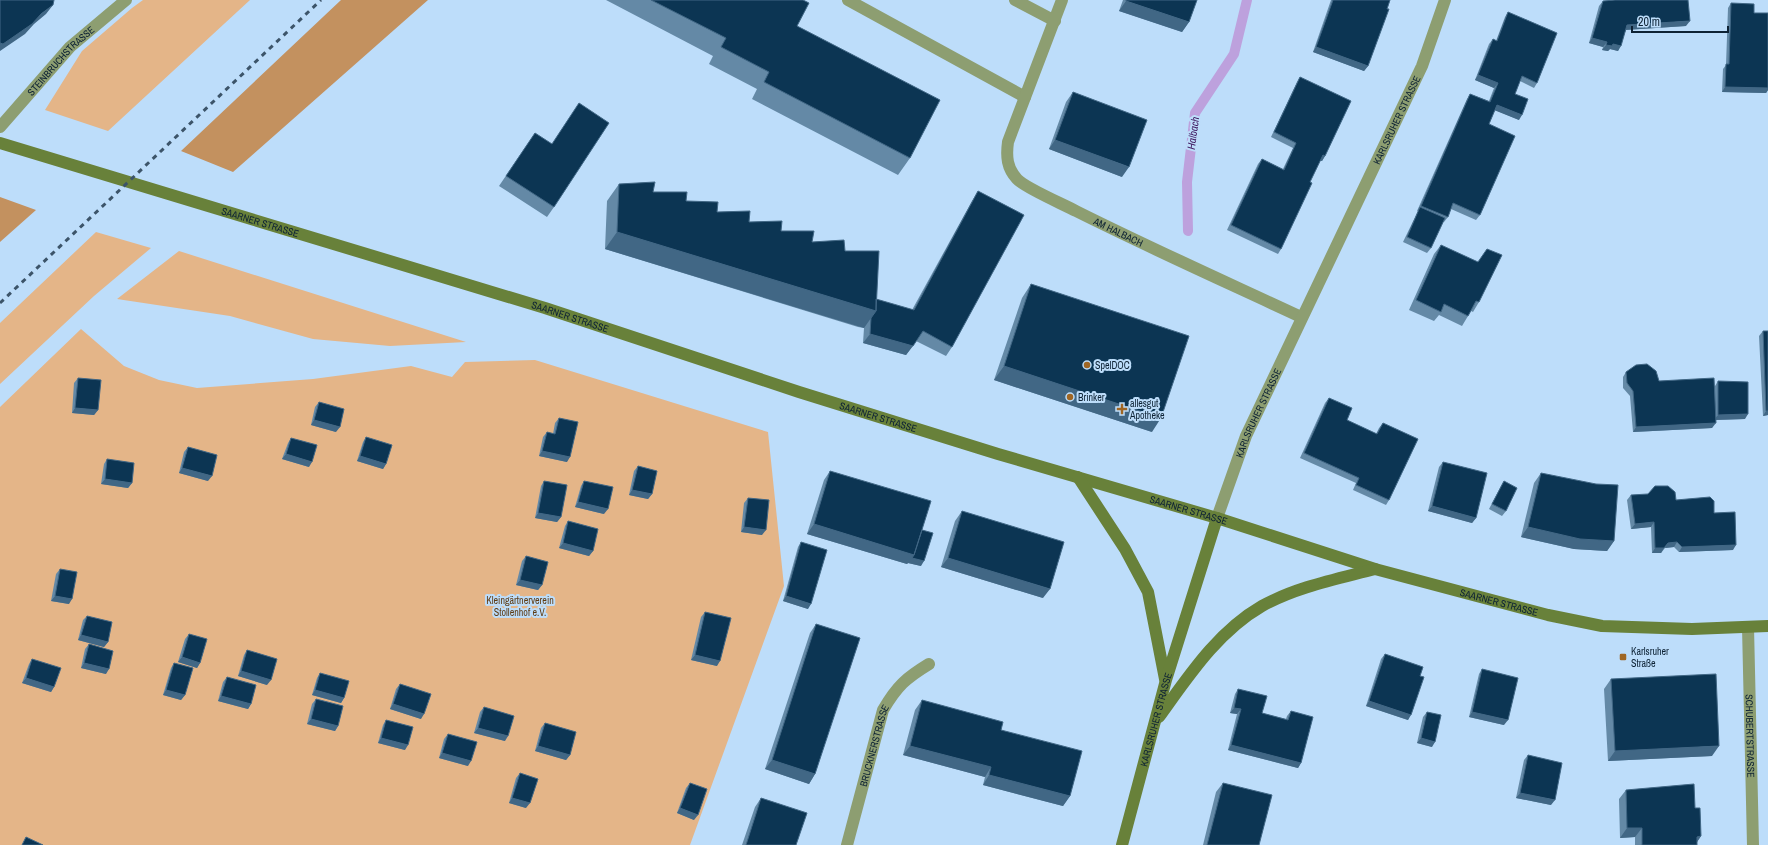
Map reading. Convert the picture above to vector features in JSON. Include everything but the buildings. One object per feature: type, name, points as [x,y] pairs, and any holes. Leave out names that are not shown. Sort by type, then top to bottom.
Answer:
[{"type":"main road","name":"SAARNER STRASSE","points":[[3,144],[545,308],[798,392],[1216,518],[1375,569],[1548,615],[1602,626],[1692,628],[1768,626]]},
{"type":"main road","points":[[1078,477],[1125,550],[1148,592],[1166,680]]},
{"type":"main road","name":"KARLSRUHER STRASSE","points":[[1122,845],[1132,802],[1166,680],[1216,518]]},
{"type":"main road","points":[[1155,723],[1197,664],[1232,628],[1262,606],[1305,588],[1375,569]]},
{"type":"street","name":"STEINBRUCHSTRASSE","points":[[0,127],[70,46],[126,0]]},
{"type":"street","points":[[848,0],[1025,97]]},
{"type":"street","points":[[1015,0],[1055,21]]},
{"type":"street","name":"AM HALBACH","points":[[1062,0],[1008,142],[1006,156],[1009,169],[1018,180],[1113,229],[1302,317]]},
{"type":"street","name":"KARLSRUHER STRASSE","points":[[1216,518],[1246,436],[1422,66],[1445,0]]},
{"type":"street","name":"SCHUBERTSTRASSE","points":[[1748,627],[1753,845]]},
{"type":"street","name":"BRUCKNERSTRASSE","points":[[846,845],[883,710],[893,693],[909,676],[929,664]]},
{"type":"green space","points":[[143,0],[250,0],[108,131],[45,110],[82,51]]},
{"type":"green space","points":[[96,232],[151,248],[94,296],[0,384],[0,323]]},
{"type":"green space","points":[[179,251],[466,342],[390,346],[313,339],[230,316],[117,299]]},
{"type":"green space","name":"Kleingärtnerverein Stollenhof e.V.","points":[[81,329],[124,366],[159,380],[197,388],[313,379],[411,366],[452,377],[465,362],[535,360],[768,432],[784,586],[690,845],[0,845],[0,407]]},
{"type":"shaded area","points":[[341,0],[428,0],[233,172],[181,151]]},
{"type":"shaded area","points":[[0,197],[36,210],[0,242]]},
{"type":"waterway","name":"Halbach","points":[[1188,231],[1187,182],[1195,113],[1234,54],[1247,0]]},
{"type":"railway","points":[[0,303],[321,0]]},
{"type":"place","name":"SpelDOC","points":[[1087,365]]},
{"type":"place","name":"Brinker","points":[[1070,397]]},
{"type":"place","name":"allesgut Apotheke","points":[[1122,409]]},
{"type":"place","name":"Karlsruher Straße","points":[[1623,657]]}]
